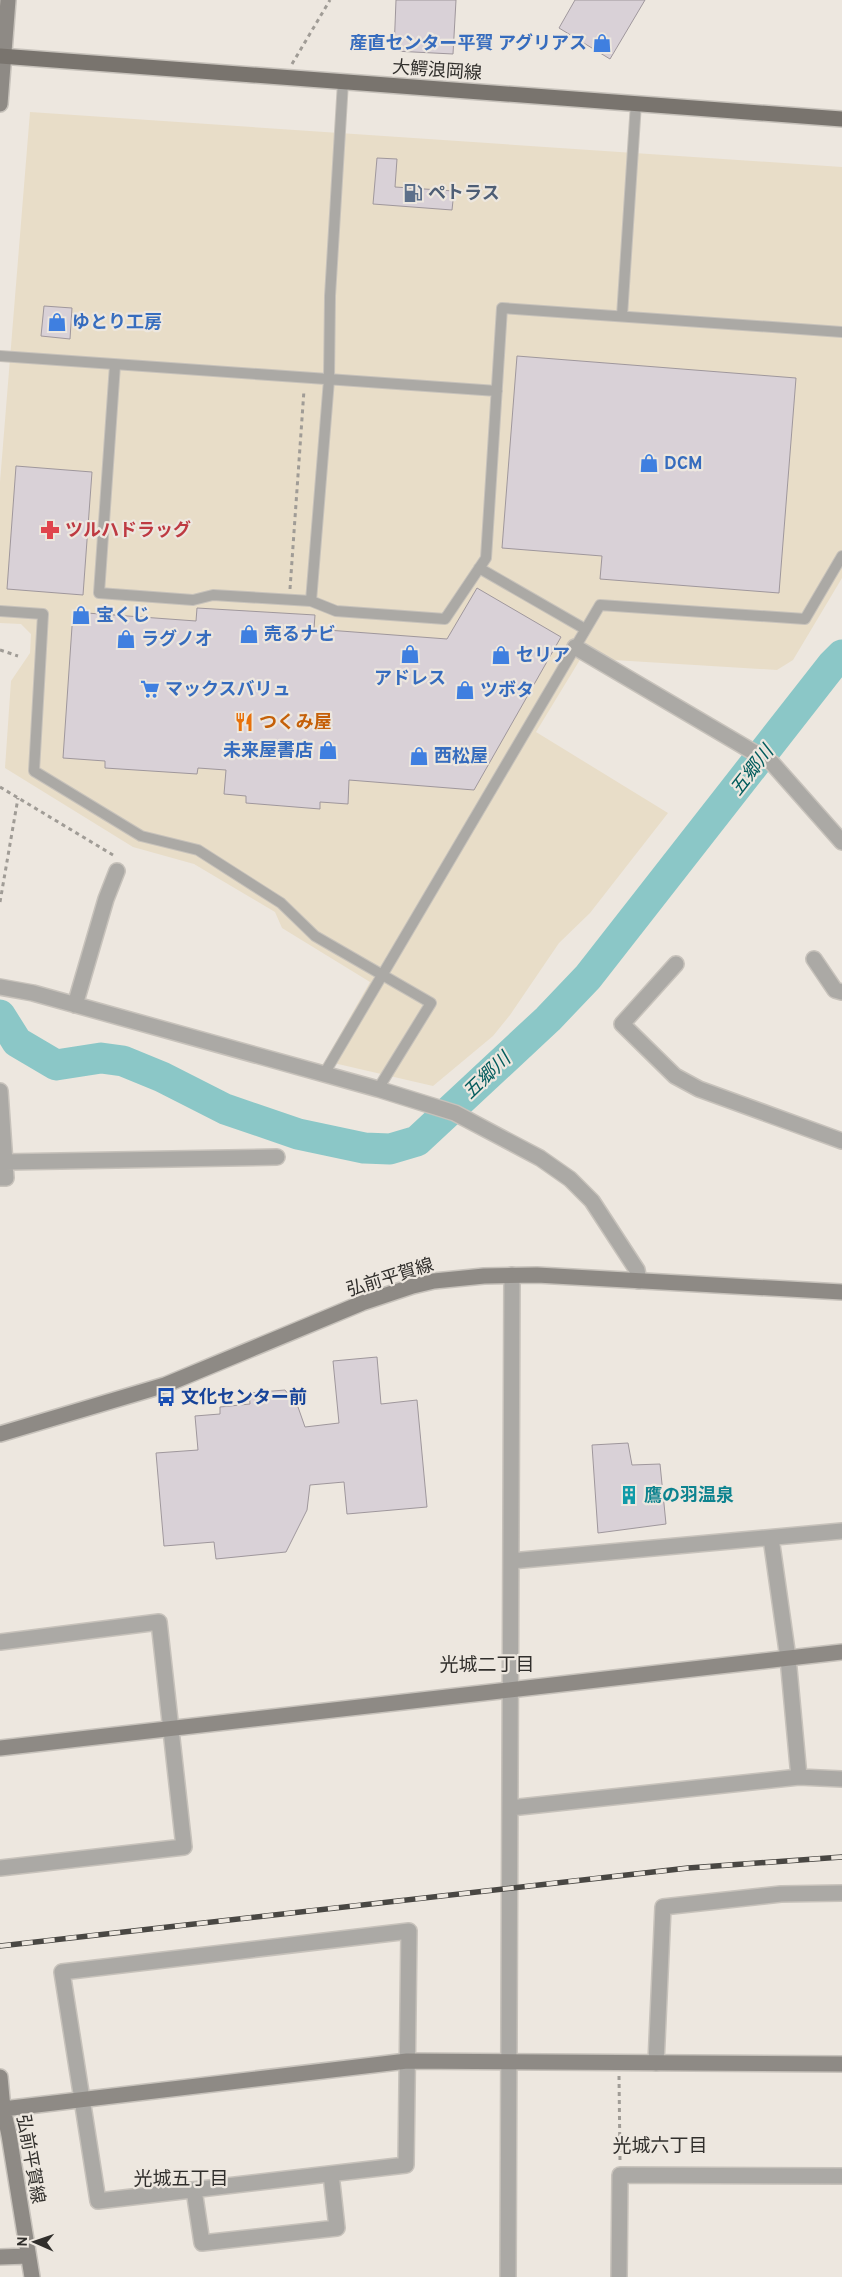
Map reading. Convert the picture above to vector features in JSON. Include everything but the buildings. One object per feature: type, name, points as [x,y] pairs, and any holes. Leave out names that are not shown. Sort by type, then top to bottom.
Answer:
[{"type":"main road","name":"大鰐浪岡線","points":[[2,56],[842,119]]},
{"type":"street","points":[[0,104],[2,56],[8,0]]},
{"type":"street","points":[[575,647],[772,763],[842,842]]},
{"type":"street","points":[[75,1005],[118,865]]},
{"type":"street","points":[[814,959],[835,990],[842,992]]},
{"type":"street","points":[[676,964],[622,1024],[674,1076],[699,1089],[842,1141]]},
{"type":"street","points":[[0,987],[33,993],[378,1089],[455,1113],[540,1158],[570,1179],[592,1201],[638,1270],[638,1281]]},
{"type":"street","points":[[0,1091],[6,1178],[0,1178]]},
{"type":"street","points":[[5,1162],[277,1157]]},
{"type":"street","points":[[508,2277],[512,1275]]},
{"type":"street","name":"弘前平賀線","points":[[0,1434],[164,1385],[362,1304],[404,1289],[457,1278],[512,1275],[842,1292]]},
{"type":"street","points":[[511,1561],[842,1531]]},
{"type":"street","points":[[771,1538],[788,1658],[799,1777]]},
{"type":"street","points":[[0,1642],[159,1622],[184,1847],[0,1868]]},
{"type":"street","points":[[0,1748],[842,1652]]},
{"type":"street","points":[[510,1808],[799,1777],[842,1779]]},
{"type":"street","points":[[656,2063],[663,1907],[781,1894],[842,1893]]},
{"type":"street","points":[[409,1931],[408,2061],[406,2165],[98,2201],[62,1972],[409,1931]]},
{"type":"street","points":[[3,2109],[408,2061],[842,2064]]},
{"type":"street","name":"弘前平賀線","points":[[0,2077],[3,2109],[32,2277]]},
{"type":"street","points":[[194,2190],[202,2243],[337,2228],[331,2174]]},
{"type":"street","points":[[619,2277],[620,2176],[842,2176]]},
{"type":"street","points":[[0,2257],[28,2256]]},
{"type":"lane","points":[[311,601],[329,380],[330,296],[343,82]]},
{"type":"lane","points":[[622,316],[636,103]]},
{"type":"lane","points":[[115,365],[99,593],[193,600],[213,595],[311,601],[336,611],[445,619],[486,558],[502,308],[842,332]]},
{"type":"lane","points":[[0,356],[497,392]]},
{"type":"lane","points":[[324,1074],[600,605],[805,619],[842,556]]},
{"type":"lane","points":[[479,568],[586,629]]},
{"type":"lane","points":[[0,611],[43,614],[34,771],[140,836],[198,850],[281,903],[315,936],[431,1003],[378,1089]]},
{"type":"path","points":[[283,77],[330,0]]},
{"type":"path","points":[[290,592],[304,389]]},
{"type":"path","points":[[0,650],[18,656]]},
{"type":"path","points":[[0,787],[118,865]]},
{"type":"path","points":[[0,902],[18,798]]},
{"type":"path","points":[[619,2074],[620,2176]]},
{"type":"shaded area","points":[[30,112],[842,167],[842,578],[793,660],[777,670],[581,658],[536,732],[668,813],[590,913],[559,943],[510,1015],[493,1036],[433,1086],[325,1061],[370,982],[282,928],[275,912],[194,864],[133,847],[5,768],[11,681],[30,653],[31,634],[21,624],[0,623],[0,482]]},
{"type":"waterway","name":"五郷川","points":[[0,1015],[17,1042],[56,1065],[101,1058],[123,1061],[162,1077],[225,1109],[298,1134],[364,1148],[390,1149],[417,1141],[548,1019],[588,977],[832,665],[842,655]]},
{"type":"railway","points":[[0,1946],[688,1868],[842,1857]]},
{"type":"place","name":"産直センター平賀 アグリアス","points":[[602,43]]},
{"type":"place","name":"ペトラス","points":[[413,193]]},
{"type":"place","name":"ゆとり工房","points":[[57,322]]},
{"type":"place","name":"DCM","points":[[649,463]]},
{"type":"place","name":"ツルハドラッグ","points":[[50,530]]},
{"type":"place","name":"宝くじ","points":[[81,615]]},
{"type":"place","name":"売るナビ","points":[[249,634]]},
{"type":"place","name":"ラグノオ","points":[[126,639]]},
{"type":"place","name":"アドレス","points":[[410,654]]},
{"type":"place","name":"セリア","points":[[501,655]]},
{"type":"place","name":"マックスバリュ","points":[[150,689]]},
{"type":"place","name":"ツボタ","points":[[465,690]]},
{"type":"place","name":"つくみ屋","points":[[244,722]]},
{"type":"place","name":"未来屋書店","points":[[328,750]]},
{"type":"place","name":"西松屋","points":[[419,756]]},
{"type":"place","name":"文化センター前","points":[[166,1397]]},
{"type":"place","name":"鷹の羽温泉","points":[[629,1495]]},
{"type":"district","name":"光城二丁目","points":[[487,1664]]},
{"type":"district","name":"光城六丁目","points":[[660,2145]]},
{"type":"district","name":"光城五丁目","points":[[181,2178]]}]
